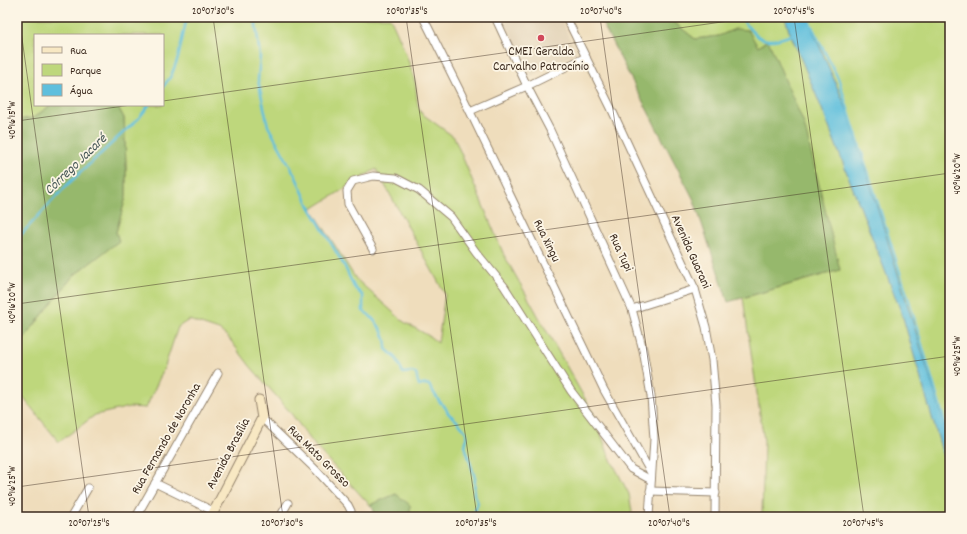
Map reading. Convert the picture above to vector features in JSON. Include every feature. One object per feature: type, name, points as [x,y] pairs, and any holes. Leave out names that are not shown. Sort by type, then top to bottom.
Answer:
[{"type":"street","name":"Rua Xingu","points":[[423,17],[470,111],[604,390],[651,477]]},
{"type":"street","name":"Rua Tupi","points":[[495,17],[527,86],[550,130],[632,309],[643,350],[651,396],[654,439],[649,517]]},
{"type":"street","name":"Avenida Guarani","points":[[566,17],[611,108],[695,289],[706,327],[712,360],[716,405],[715,517]]},
{"type":"street","points":[[470,111],[527,86],[586,57]]},
{"type":"street","points":[[373,249],[348,204],[348,191],[353,181],[373,176],[396,178],[419,190],[451,217],[476,252],[504,286],[571,391],[631,469],[651,477]]},
{"type":"street","points":[[632,309],[695,289]]},
{"type":"street","name":"Rua Fernando de Noronha","points":[[136,517],[218,373]]},
{"type":"street","name":"Avenida Brasília","points":[[212,514],[262,418],[259,400]]},
{"type":"street","name":"Rua Mato Grosso","points":[[262,418],[316,470],[348,505],[351,511],[350,517]]},
{"type":"street","points":[[154,483],[212,514]]},
{"type":"street","points":[[71,517],[88,488]]},
{"type":"street","points":[[650,491],[716,493]]},
{"type":"street","points":[[280,517],[288,503]]},
{"type":"shaded area","name":"CMEI Geralda Carvalho Patrocínio","points":[[516,17],[560,17],[577,53],[531,76],[505,23]]},
{"type":"green space","points":[[17,17],[390,17],[410,66],[415,82],[419,109],[421,113],[454,137],[504,255],[594,415],[609,456],[629,494],[632,512],[629,517],[410,517],[411,512],[396,494],[370,505],[316,447],[290,412],[250,366],[228,337],[219,330],[189,320],[178,327],[165,366],[146,408],[130,407],[95,415],[59,442],[17,390],[17,347],[73,276],[118,241],[116,232],[126,197],[126,166],[124,118],[118,106],[164,106],[164,34],[34,34],[34,106],[50,106],[33,118],[17,120]],"holes":[[[376,169],[445,294],[438,343],[429,336],[404,322],[356,279],[312,209]]]},
{"type":"green space","points":[[599,17],[670,17],[671,20],[695,39],[719,36],[735,29],[748,30],[758,47],[768,40],[804,124],[840,270],[728,302],[694,200]]},
{"type":"green space","points":[[670,17],[785,17],[902,314],[950,479],[950,517],[762,517],[764,441],[743,298],[840,270],[767,40],[758,47],[735,29],[719,36],[695,39],[671,20]]},
{"type":"green space","points":[[807,17],[950,17],[950,442],[848,112]]},
{"type":"green space","points":[[50,106],[118,106],[124,118],[126,197],[116,232],[119,241],[73,276],[17,347],[17,120],[33,118]]},
{"type":"green space","points":[[396,494],[410,505],[410,517],[375,517],[373,508],[370,505]]},
{"type":"water","points":[[785,17],[807,17],[848,112],[950,442],[950,479],[902,314]]},
{"type":"waterway","name":"Córrego Jacaré","points":[[164,86],[171,76],[178,58],[187,17]]},
{"type":"waterway","points":[[255,17],[260,56],[258,80],[268,126],[295,175],[309,206],[345,267],[354,287],[363,296],[363,311],[370,316],[382,332],[386,349],[396,358],[403,373],[412,372],[416,374],[419,386],[426,384],[429,385],[448,413],[466,432],[467,437],[465,446],[475,478],[474,494],[478,503],[475,511],[476,517]]},
{"type":"waterway","points":[[741,17],[752,32],[763,39],[777,40],[794,34]]},
{"type":"waterway","points":[[807,17],[838,78],[910,304],[950,440]]},
{"type":"waterway","name":"Córrego Jacaré","points":[[17,239],[67,185],[139,118],[148,106]]},
{"type":"place","name":"CMEI Geralda Carvalho Patrocínio","points":[[541,38]]}]
